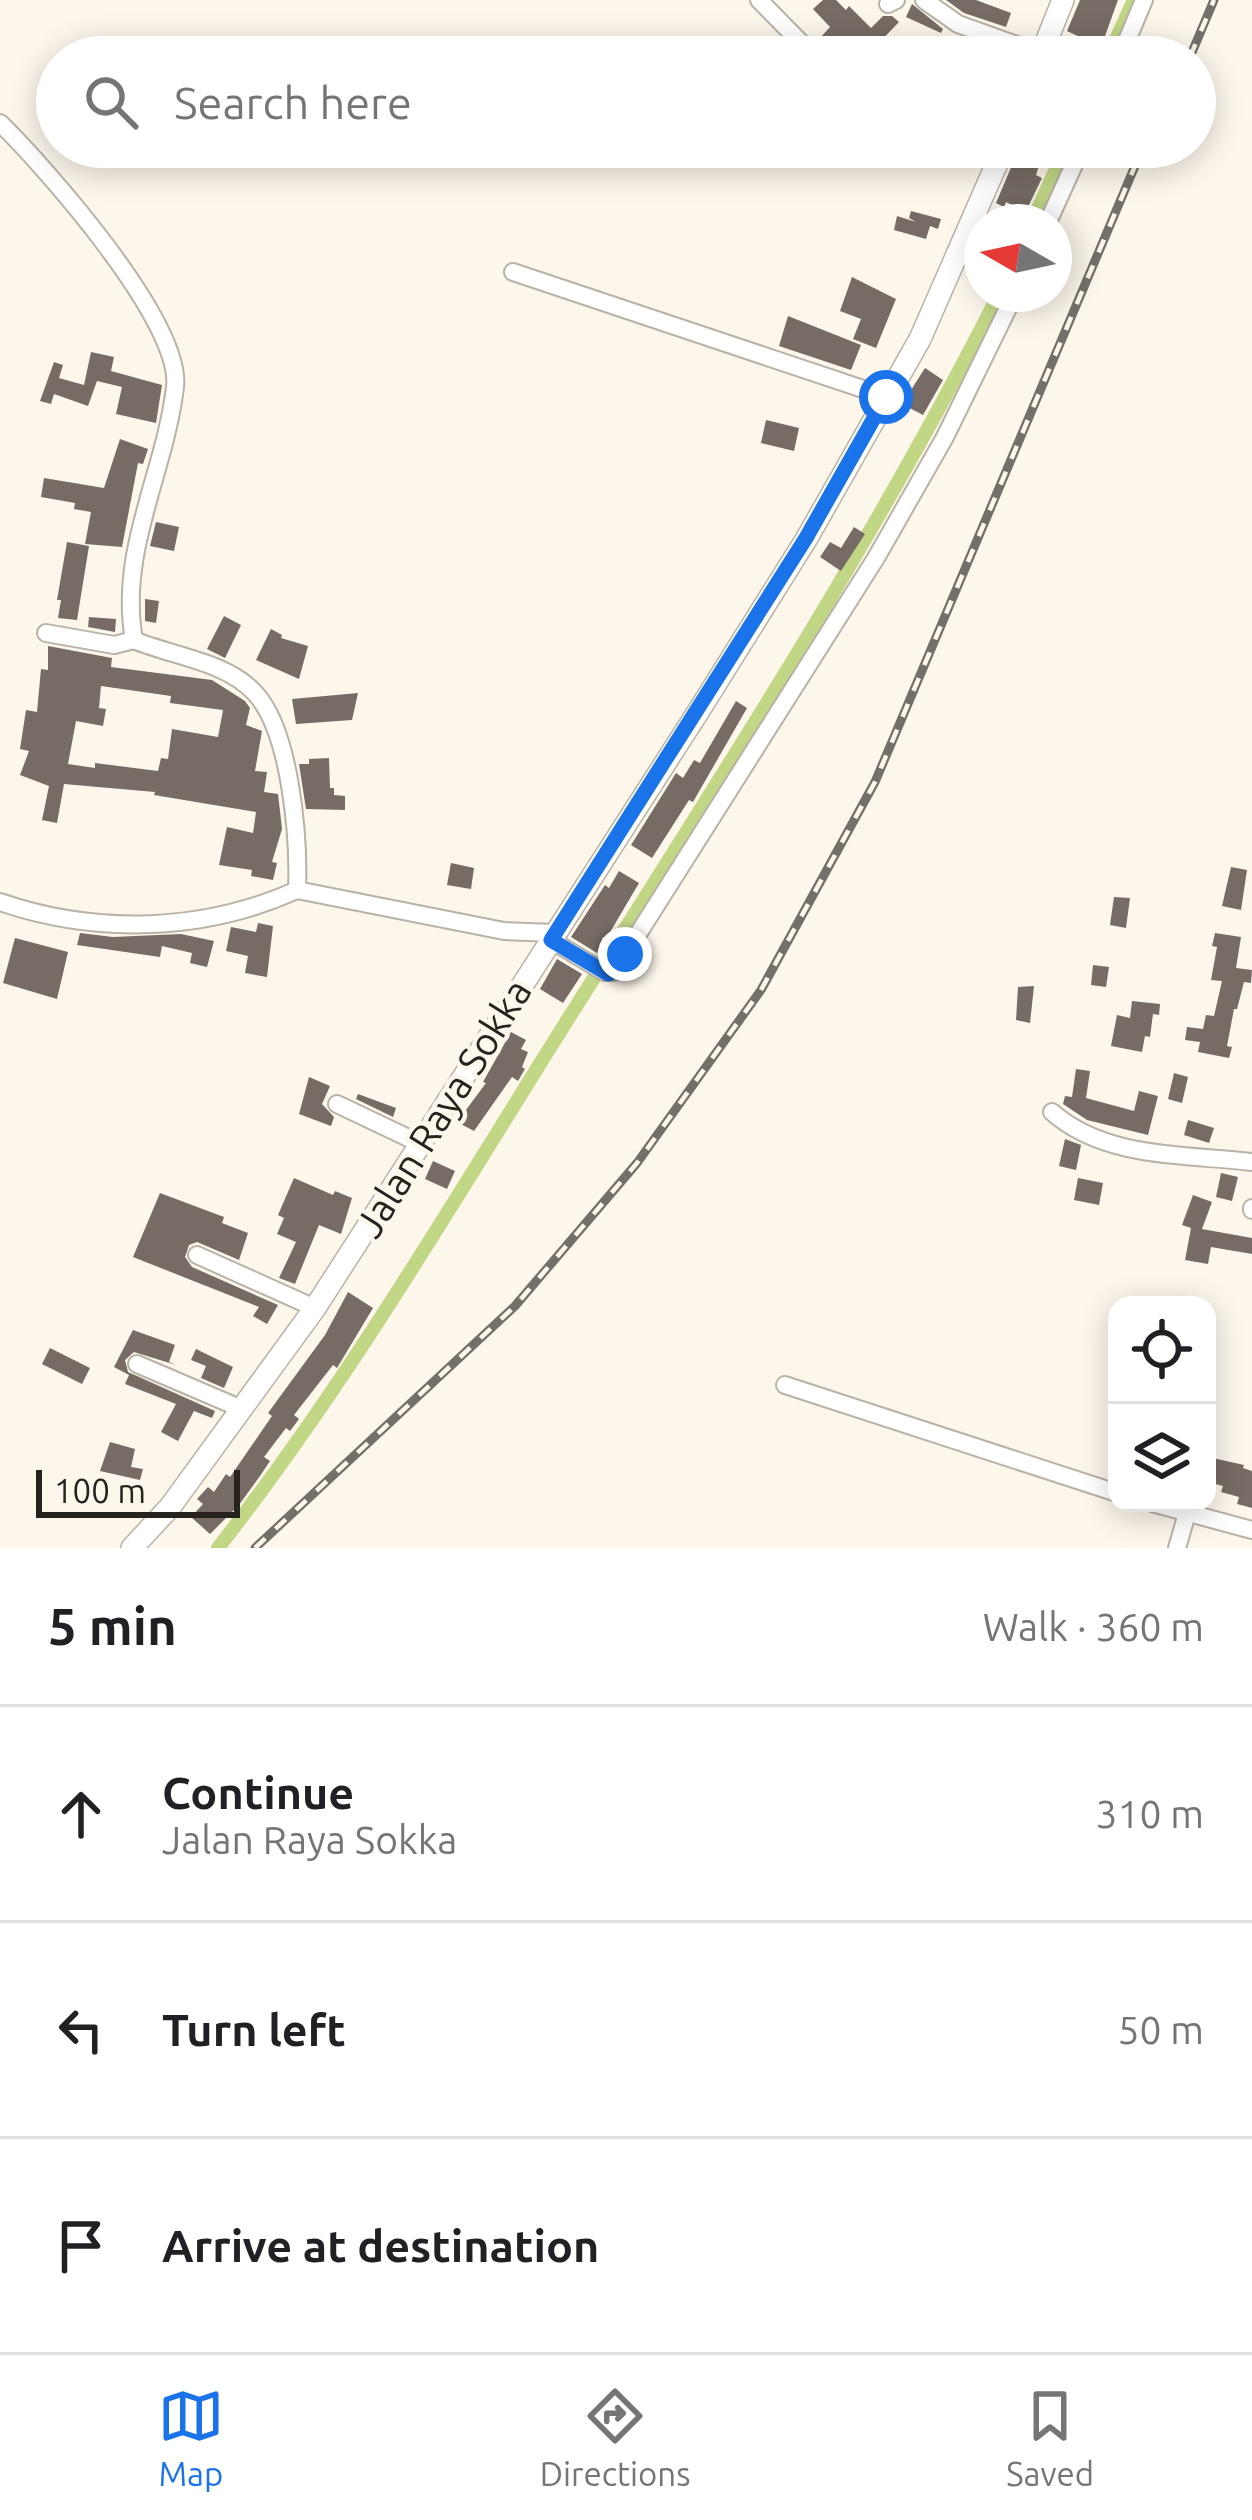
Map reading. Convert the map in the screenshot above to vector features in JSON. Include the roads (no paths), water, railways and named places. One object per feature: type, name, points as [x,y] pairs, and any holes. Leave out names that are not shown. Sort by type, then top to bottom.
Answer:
[{"type":"main road","points":[[1049,36],[1063,0]]},
{"type":"main road","name":"Jalan Raya Sokka","points":[[132,1548],[170,1507],[315,1308],[746,634],[920,339],[995,168]]},
{"type":"street","points":[[759,0],[794,36]]},
{"type":"street","points":[[924,0],[958,24],[990,36]]},
{"type":"street","points":[[1129,36],[1144,0]]},
{"type":"street","points":[[0,123],[36,160]]},
{"type":"street","points":[[43,168],[99,236],[154,321],[173,360],[175,391],[133,561],[134,640]]},
{"type":"street","points":[[1056,204],[1072,168]]},
{"type":"street","points":[[513,272],[886,397]]},
{"type":"street","points":[[0,902],[54,916],[142,926],[190,922],[272,902],[297,890],[504,931],[552,936],[604,972],[614,972],[877,558],[945,437],[1006,312]]},
{"type":"street","points":[[46,633],[114,645],[134,640],[219,670],[254,692],[264,706],[290,783],[297,890]]},
{"type":"street","points":[[337,1103],[421,1144]]},
{"type":"street","points":[[1052,1112],[1073,1128],[1123,1147],[1252,1162]]},
{"type":"street","points":[[196,1255],[315,1308]]},
{"type":"street","points":[[137,1364],[242,1409]]},
{"type":"street","points":[[785,1385],[1108,1490]]},
{"type":"street","points":[[1177,1548],[1187,1512]]},
{"type":"street","points":[[1200,1512],[1252,1529]]},
{"type":"waterway","points":[[1118,36],[1134,0]]},
{"type":"waterway","points":[[1040,204],[1056,168]]},
{"type":"waterway","points":[[218,1548],[312,1420],[400,1288],[737,752],[899,480],[990,312]]},
{"type":"railway","points":[[1199,36],[1214,0]]},
{"type":"railway","points":[[255,1548],[515,1306],[637,1163],[761,990],[875,782],[1134,168]]}]
